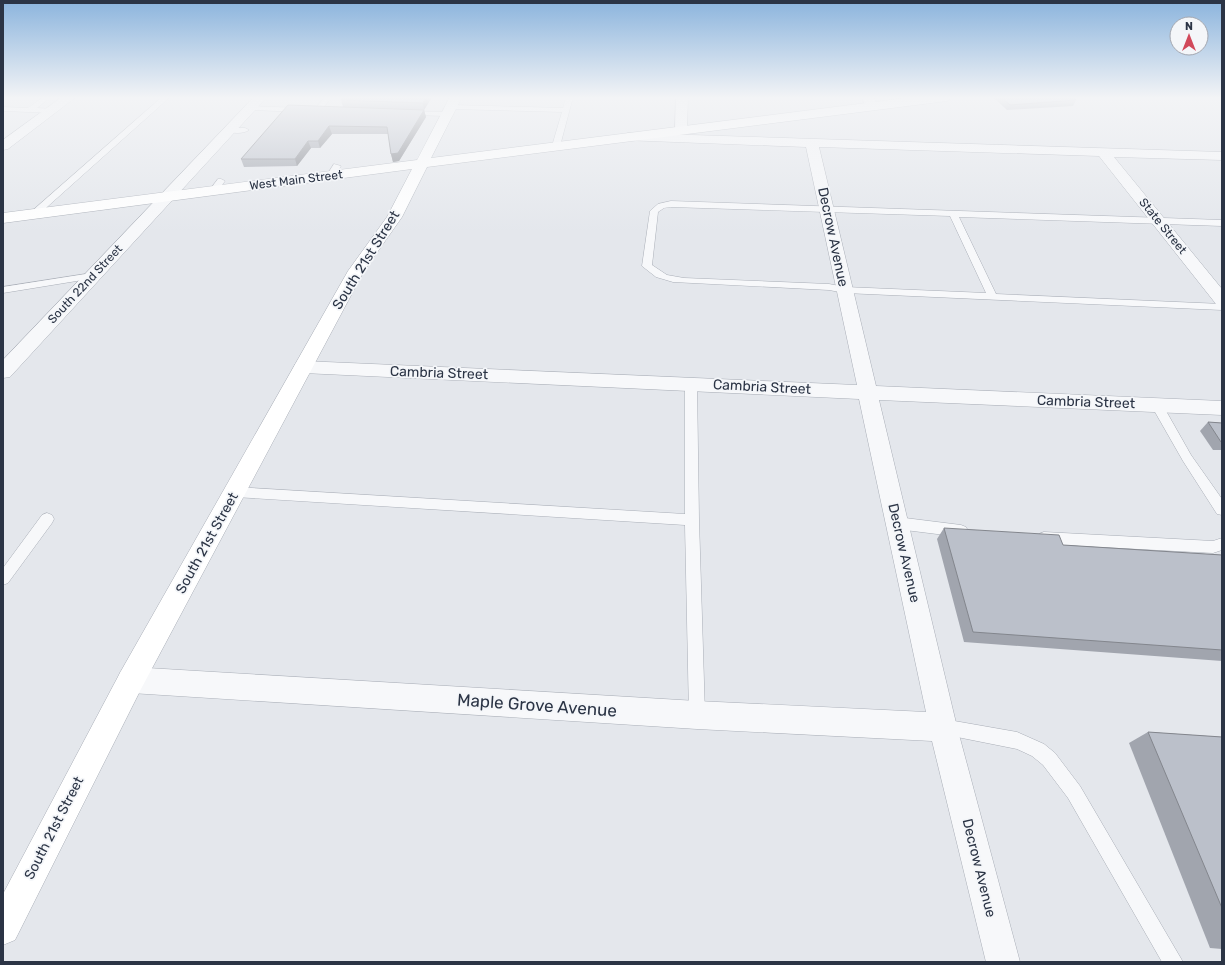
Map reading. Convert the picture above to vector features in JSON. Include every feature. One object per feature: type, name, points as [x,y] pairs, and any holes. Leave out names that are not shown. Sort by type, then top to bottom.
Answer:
[{"type":"main road","name":"South 21st Street","points":[[3,928],[131,680],[356,271],[394,217],[432,142]]},
{"type":"main road","name":"West Main Street","points":[[3,218],[167,197],[217,186],[334,171],[421,163],[586,142]]},
{"type":"street","name":"South 22nd Street","points":[[3,372],[219,142]]},
{"type":"street","points":[[782,142],[1222,156]]},
{"type":"street","name":"Decrow Avenue","points":[[812,143],[943,727],[1003,962]]},
{"type":"street","name":"State Street","points":[[1103,152],[1222,300]]},
{"type":"street","name":"Cambria Street","points":[[303,367],[691,383],[868,393],[1222,408]]},
{"type":"street","name":"Maple Grove Avenue","points":[[131,680],[698,715],[943,727]]},
{"type":"lane","points":[[34,214],[117,142]]},
{"type":"lane","points":[[556,146],[557,142]]},
{"type":"lane","points":[[1222,224],[826,208],[671,204],[661,206],[654,211],[647,266],[656,274],[668,279],[829,287],[845,290],[1222,307]]},
{"type":"lane","points":[[953,213],[993,297]]},
{"type":"lane","points":[[3,290],[92,276]]},
{"type":"lane","points":[[691,383],[692,520],[698,715]]},
{"type":"lane","points":[[1157,405],[1196,471],[1222,510]]},
{"type":"lane","points":[[235,492],[692,520]]},
{"type":"lane","points":[[3,579],[47,519]]},
{"type":"lane","points":[[897,524],[972,532]]},
{"type":"lane","points":[[1032,537],[1213,547],[1222,544]]},
{"type":"lane","points":[[943,727],[1003,737],[1038,750],[1058,769],[1074,792],[1173,962]]},
{"type":"building","points":[[256,142],[307,142],[295,159],[241,159]]},
{"type":"building","points":[[389,142],[405,142],[398,153],[391,154]]},
{"type":"building","points":[[1208,422],[1222,423],[1222,442],[1221,442]]},
{"type":"building","points":[[944,528],[1059,535],[1063,545],[1222,555],[1222,650],[973,632]]},
{"type":"building","points":[[1148,732],[1222,737],[1222,908]]}]
